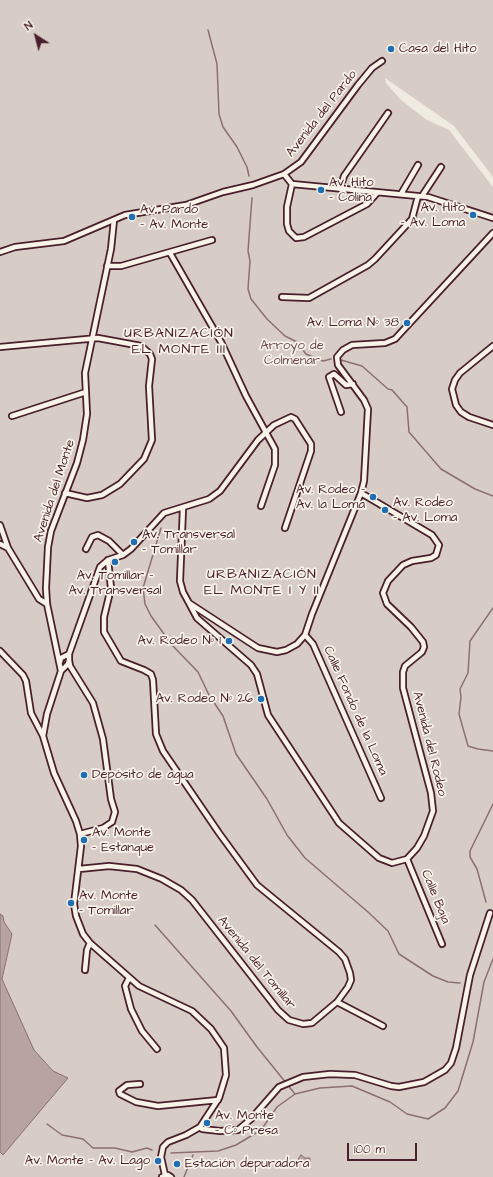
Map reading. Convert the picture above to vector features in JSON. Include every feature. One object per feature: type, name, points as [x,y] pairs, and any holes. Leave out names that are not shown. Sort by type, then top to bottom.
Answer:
[{"type":"street","name":"Avenida del Pardo","points":[[0,252],[15,247],[64,241],[133,213],[190,204],[223,192],[254,186],[284,174],[301,162],[358,85],[372,68],[382,61]]},
{"type":"street","points":[[340,189],[344,176],[388,113]]},
{"type":"street","points":[[401,194],[418,165]]},
{"type":"street","points":[[282,297],[309,298],[368,265],[412,219],[420,196],[441,167]]},
{"type":"street","points":[[284,174],[292,184],[436,198],[493,218]]},
{"type":"street","points":[[292,184],[287,207],[287,224],[289,231],[296,238],[304,238],[367,204],[377,192]]},
{"type":"street","name":"Avenida del Monte","points":[[114,220],[107,266],[85,373],[87,414],[83,440],[77,463],[51,531],[48,547],[46,588],[47,604],[58,650],[61,671],[44,726],[43,736],[54,773],[76,821],[80,834],[79,869],[74,904],[80,929],[90,943],[128,978],[149,992],[180,1005],[192,1012],[211,1029],[224,1048],[227,1066],[225,1082],[218,1100],[200,1127],[186,1136],[168,1142],[163,1147],[161,1157],[164,1176]]},
{"type":"street","points":[[189,604],[245,641],[268,651],[276,652],[286,650],[305,635],[361,493],[364,481],[368,409],[364,400],[338,365],[336,360],[339,354],[352,345],[385,343],[395,339],[493,233]]},
{"type":"street","points":[[107,266],[121,266],[212,240]]},
{"type":"street","points":[[170,253],[221,342],[246,396],[275,449],[276,455],[272,477],[261,506]]},
{"type":"street","points":[[0,346],[98,338],[141,346],[150,354],[152,359],[149,386],[152,440],[144,459],[129,476],[110,490],[94,498],[65,493]]},
{"type":"street","points":[[493,346],[460,373],[455,380],[452,389],[456,405],[461,412],[469,417],[493,425]]},
{"type":"street","points":[[341,412],[329,377],[334,374],[346,385],[353,384]]},
{"type":"street","points":[[12,416],[86,392]]},
{"type":"street","points":[[68,666],[70,654],[100,567],[108,560],[123,555],[131,549],[164,513],[209,499],[220,490],[258,440],[266,432],[282,420],[293,417],[311,444],[312,451],[285,528]]},
{"type":"street","name":"Avenida del Rodeo","points":[[361,493],[432,535],[440,545],[436,555],[431,558],[412,561],[403,565],[388,581],[383,593],[387,604],[411,627],[423,642],[424,647],[422,652],[405,666],[403,672],[403,688],[431,793],[433,810],[424,836],[417,848],[407,859]]},
{"type":"street","points":[[183,508],[180,581],[191,610],[202,623],[251,665],[258,674],[268,715],[339,823],[379,858],[392,863],[407,859]]},
{"type":"street","points":[[0,525],[8,548],[39,599],[47,604]]},
{"type":"street","points":[[86,549],[92,537],[98,536],[109,540],[123,555]]},
{"type":"street","points":[[0,544],[8,548]]},
{"type":"street","name":"Avenida del Tomillar","points":[[79,869],[109,866],[137,869],[162,879],[181,890],[192,900],[278,1010],[289,1020],[304,1024],[312,1023],[337,1002],[346,992],[351,980],[348,965],[345,959],[339,952],[257,885],[219,833],[158,741],[153,680],[150,674],[144,670],[121,661],[104,632],[104,617],[111,588],[108,560]]},
{"type":"street","points":[[202,613],[200,619],[202,623]]},
{"type":"street","name":"Calle Fondo de la Loma","points":[[305,635],[313,644],[381,798]]},
{"type":"street","points":[[58,650],[69,660]]},
{"type":"street","points":[[0,651],[23,675],[26,681],[31,713],[36,726],[43,736]]},
{"type":"street","points":[[70,654],[64,656],[60,662],[68,666],[93,704],[103,739],[111,799],[115,812],[112,822],[108,825],[80,834]]},
{"type":"street","name":"Avenida del Monte","points":[[61,671],[68,666]]},
{"type":"street","points":[[36,726],[44,726]]},
{"type":"street","name":"Calle Baja","points":[[407,859],[442,944]]},
{"type":"street","points":[[200,1127],[202,1129],[220,1131],[238,1130],[251,1119],[279,1087],[303,1077],[330,1074],[355,1075],[391,1086],[400,1087],[424,1082],[445,1070],[451,1063],[456,1048],[470,975],[490,913]]},
{"type":"street","points":[[84,970],[87,950],[90,943]]},
{"type":"street","points":[[128,978],[125,986],[131,1009],[142,1031],[157,1049]]},
{"type":"street","points":[[337,1002],[383,1026]]},
{"type":"street","points":[[140,1084],[127,1085],[119,1091],[120,1094],[136,1102],[158,1106],[218,1100]]},
{"type":"street","points":[[164,1176],[171,1177]]},
{"type":"green space","name":"Arroyo de Colmenar","points":[[0,0],[493,0],[493,177],[454,126],[385,78],[386,83],[401,100],[427,120],[449,130],[493,187],[493,1177],[0,1177]]},
{"type":"shaded area","points":[[0,914],[3,916],[4,922],[12,934],[2,979],[34,1050],[53,1071],[68,1078],[3,1155],[0,1152]]},
{"type":"shaded area","points":[[301,1155],[305,1158],[310,1158],[310,1164],[305,1164],[298,1159]]},
{"type":"waterway","points":[[208,30],[217,64],[219,114],[223,127],[237,147],[247,167],[249,176]]},
{"type":"waterway","points":[[252,198],[248,251],[250,261],[248,289],[251,299],[267,319],[285,336],[297,342],[306,354],[323,361],[331,359]]},
{"type":"waterway","points":[[341,360],[362,366],[388,389],[392,390],[407,407],[409,432],[441,469],[475,489],[493,496]]},
{"type":"waterway","points":[[161,528],[143,588],[145,604],[151,616],[172,645],[198,672],[209,695],[223,716],[236,754],[267,799],[287,835],[305,858],[388,931],[399,954],[433,976],[448,982],[460,983]]},
{"type":"waterway","points":[[493,608],[470,641],[468,673],[460,689],[461,697],[459,714],[468,746],[493,751]]},
{"type":"waterway","points":[[486,902],[477,869],[470,857],[470,851],[493,804]]},
{"type":"waterway","points":[[155,925],[231,1011],[257,1047],[295,1094]]},
{"type":"waterway","points":[[171,1153],[218,1151],[236,1145],[261,1130],[277,1107],[295,1094],[320,1088],[352,1086],[390,1102],[407,1114],[428,1119],[445,1108],[458,1091],[473,1042],[484,982],[493,959]]},
{"type":"waterway","points":[[47,1124],[62,1135],[83,1139],[93,1148],[115,1148],[132,1152],[147,1148],[152,1150]]},
{"type":"waterway","points":[[184,1177],[193,1155]]},
{"type":"place","name":"Casa del Hito","points":[[391,49]]},
{"type":"place","name":"Av. Hito - Colina","points":[[321,190]]},
{"type":"place","name":"Av. Hito - Av. Loma","points":[[473,215]]},
{"type":"place","name":"Av. Pardo - Av. Monte","points":[[132,217]]},
{"type":"place","name":"Av. Loma Nº 38","points":[[407,323]]},
{"type":"place","name":"Av. Rodeo - Av. la Loma","points":[[373,497]]},
{"type":"place","name":"Av. Rodeo - Av. Loma","points":[[385,510]]},
{"type":"place","name":"Av. Transversal - Tomillar","points":[[134,542]]},
{"type":"place","name":"Av. Tomillar - Av. Transversal","points":[[115,562]]},
{"type":"place","name":"Av. Rodeo Nº 1","points":[[229,641]]},
{"type":"place","name":"Av. Rodeo Nº 26","points":[[261,699]]},
{"type":"place","name":"Depósito de agua","points":[[84,775]]},
{"type":"place","name":"Av. Monte - Estanque","points":[[84,840]]},
{"type":"place","name":"Av. Monte - Tomillar","points":[[71,903]]},
{"type":"place","name":"Av. Monte - Cº Presa","points":[[207,1123]]},
{"type":"place","name":"Av. Monte - Av. Lago","points":[[158,1161]]},
{"type":"place","name":"Estación depuradora","points":[[177,1164]]},
{"type":"district","name":"URBANIZACIÓN EL MONTE III","points":[[179,342]]},
{"type":"district","name":"URBANIZACIÓN EL MONTE I Y II","points":[[262,584]]}]
